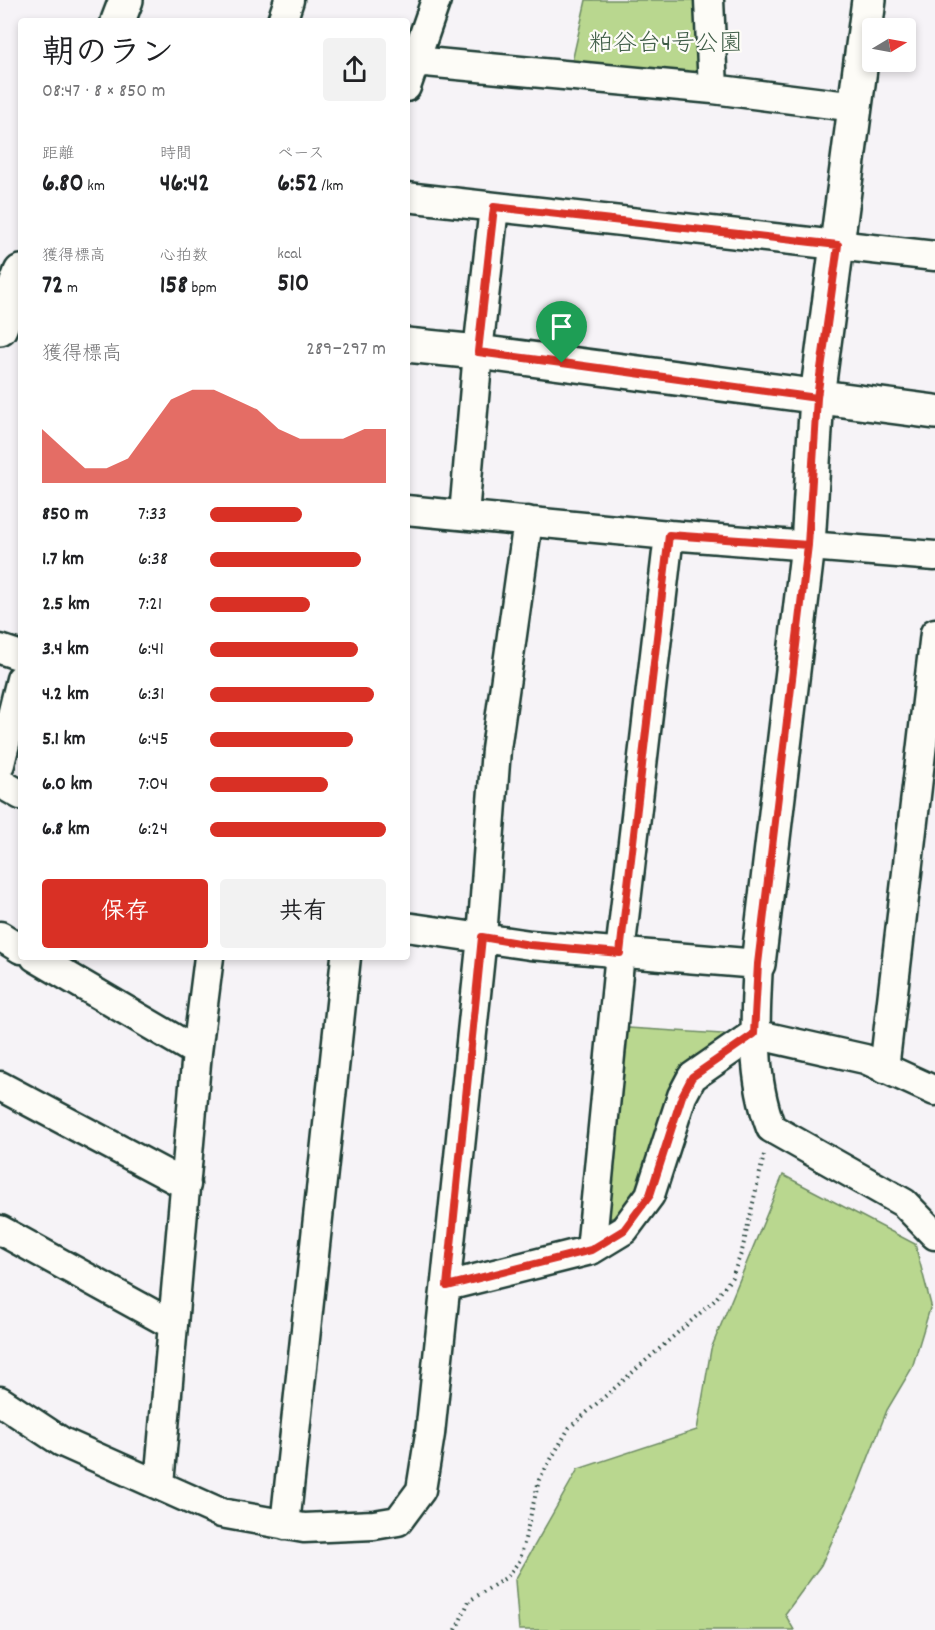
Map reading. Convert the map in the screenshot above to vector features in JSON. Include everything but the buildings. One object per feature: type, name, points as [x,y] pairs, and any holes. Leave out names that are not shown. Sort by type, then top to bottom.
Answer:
[{"type":"street","points":[[119,18],[126,0]]},
{"type":"street","points":[[283,18],[289,0]]},
{"type":"street","points":[[410,75],[436,0]]},
{"type":"street","points":[[709,0],[712,89]]},
{"type":"street","points":[[869,0],[817,398],[808,545],[758,964],[754,1034],[763,1107],[771,1128],[904,1203],[935,1235]]},
{"type":"street","points":[[415,61],[712,89],[856,107]]},
{"type":"street","points":[[410,197],[935,256]]},
{"type":"street","points":[[464,515],[478,352],[494,207]]},
{"type":"street","points":[[7,315],[18,282]]},
{"type":"street","points":[[410,345],[478,352],[935,412]]},
{"type":"street","points":[[410,510],[669,535],[935,556]]},
{"type":"street","points":[[0,1401],[62,1442],[221,1513],[304,1528],[374,1525],[398,1521],[421,1490],[447,1286],[482,937],[496,749],[528,521]]},
{"type":"street","points":[[591,1250],[620,953],[669,535]]},
{"type":"street","points":[[884,1069],[935,633]]},
{"type":"street","points":[[0,649],[18,655]]},
{"type":"street","points":[[0,764],[18,691]]},
{"type":"street","points":[[0,783],[18,793]]},
{"type":"street","points":[[410,928],[530,945],[758,964]]},
{"type":"street","points":[[0,936],[18,947]]},
{"type":"street","points":[[40,960],[197,1053]]},
{"type":"street","points":[[159,1484],[197,1053],[208,960]]},
{"type":"street","points":[[285,1526],[346,960]]},
{"type":"street","points":[[447,1286],[591,1250],[624,1230],[650,1195],[682,1096],[692,1077],[754,1034],[865,1059],[935,1091]]},
{"type":"street","points":[[0,1086],[186,1185]]},
{"type":"street","points":[[0,1230],[173,1325]]},
{"type":"path","points":[[456,1630],[469,1601],[507,1577],[520,1560],[528,1535],[530,1510],[539,1480],[569,1428],[715,1300],[732,1277],[742,1251],[771,1128]]},
{"type":"green space","name":"粕谷台4号公園","points":[[586,0],[709,0],[713,89],[569,75]]},
{"type":"green space","points":[[628,1028],[739,1035],[718,1047],[641,1187],[616,1217],[606,1219]]},
{"type":"green space","points":[[783,1175],[915,1244],[931,1305],[912,1368],[887,1410],[857,1487],[821,1565],[785,1614],[794,1630],[519,1630],[515,1580],[578,1469],[697,1430],[711,1349]]},
{"type":"route","points":[[562,363],[478,352],[494,207],[838,245],[817,398],[812,471],[808,545],[669,535],[620,953],[530,945],[482,937],[447,1286],[591,1250],[624,1230],[650,1195],[682,1096],[692,1077],[754,1034],[758,964],[808,545],[817,398],[562,363]]}]
